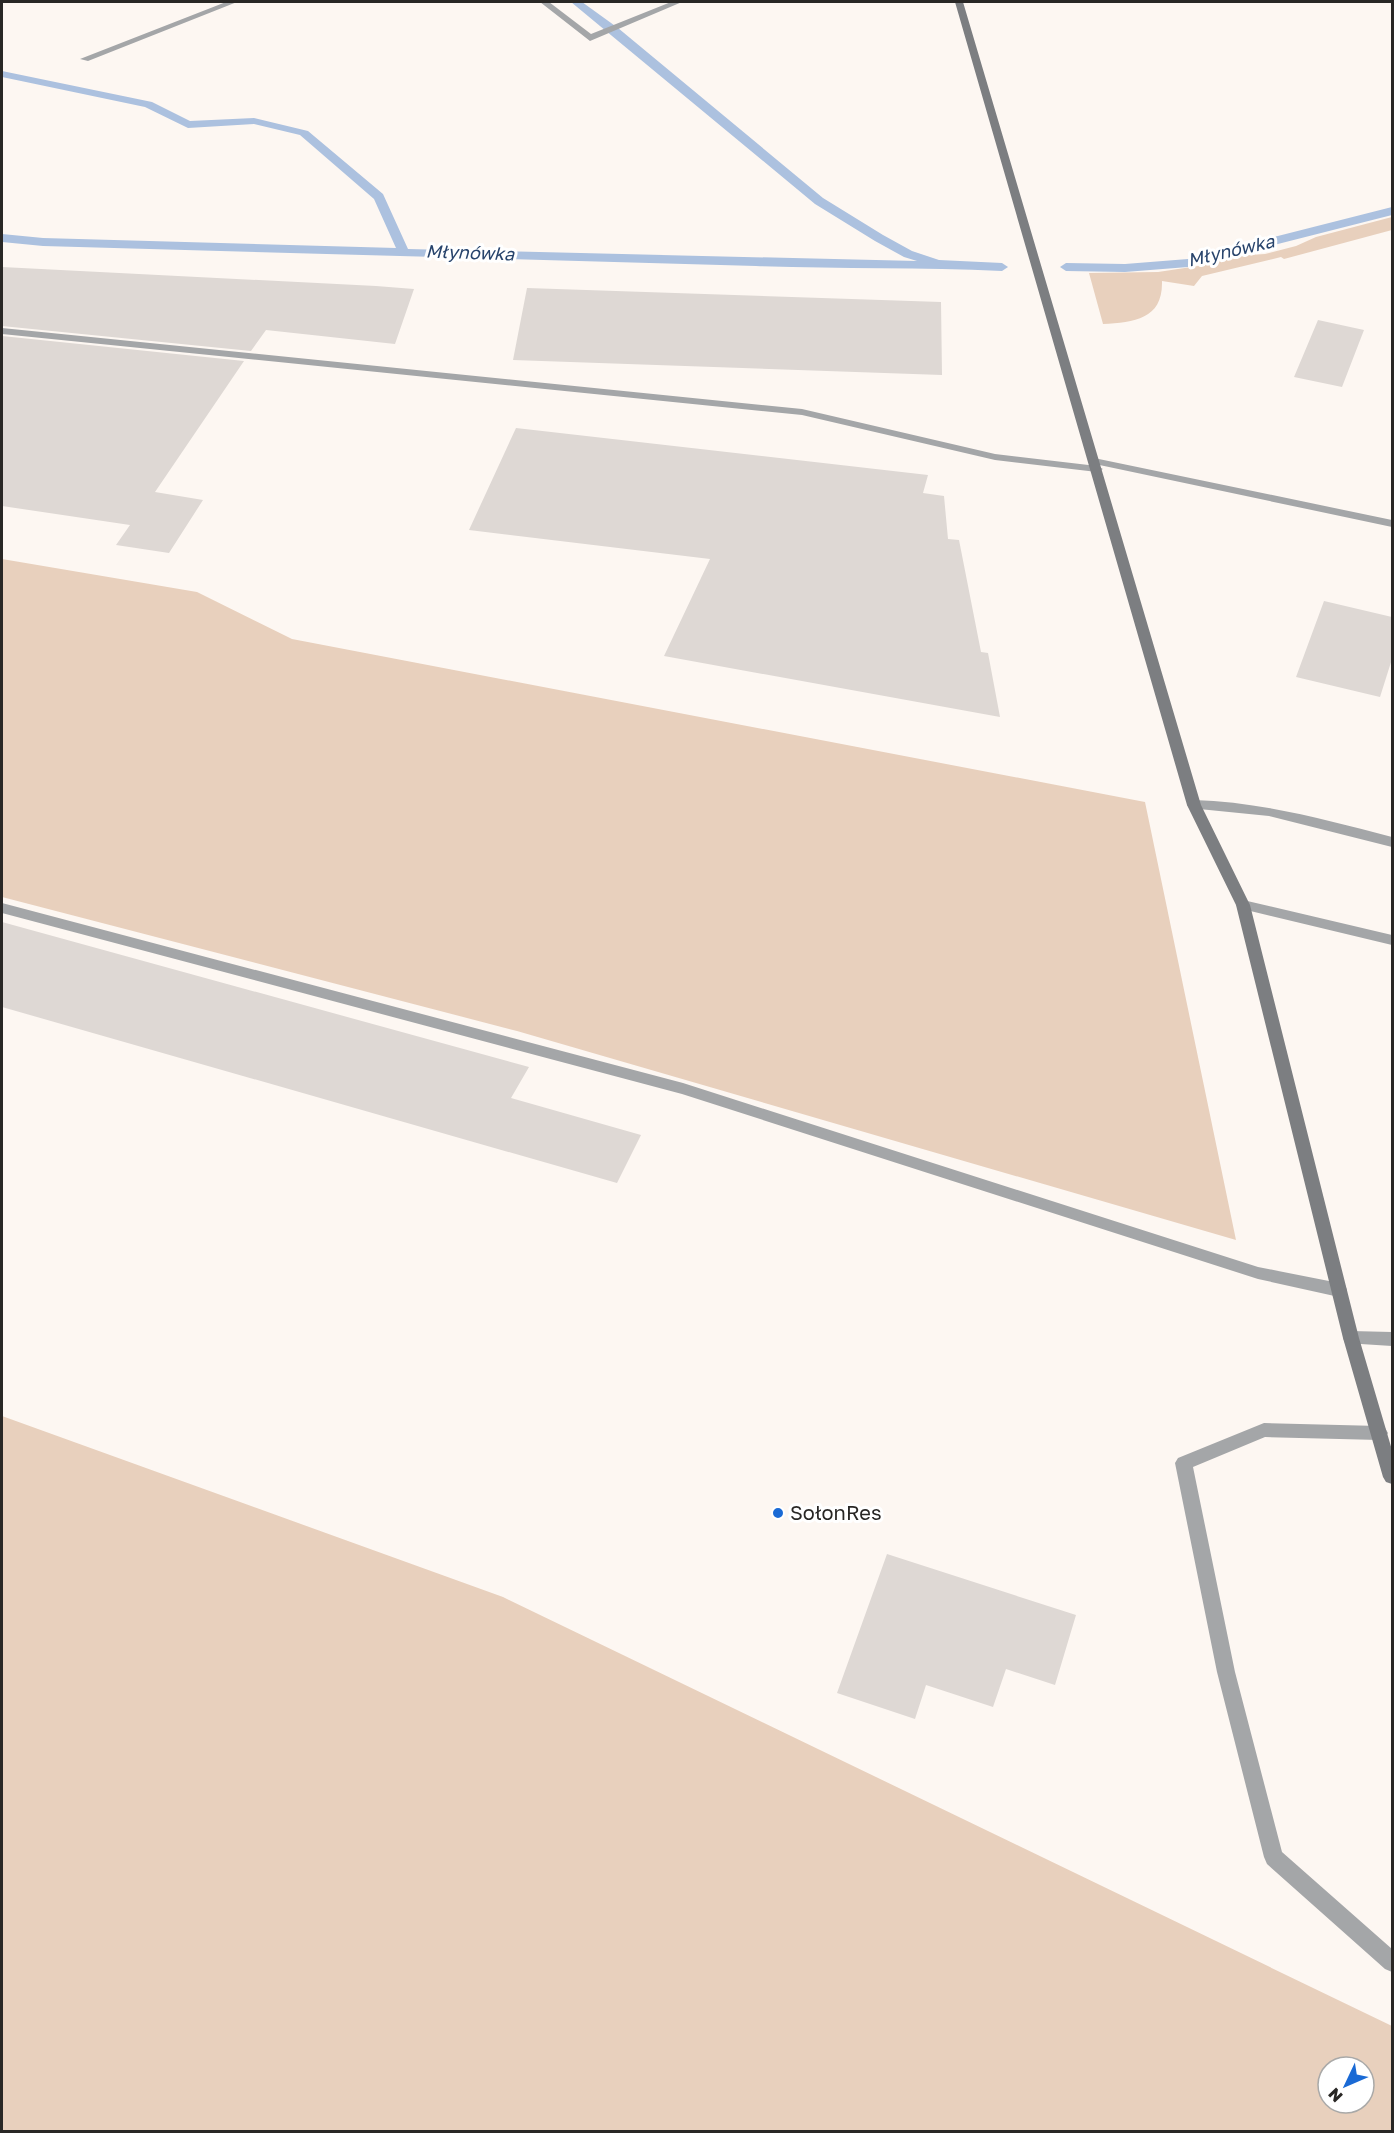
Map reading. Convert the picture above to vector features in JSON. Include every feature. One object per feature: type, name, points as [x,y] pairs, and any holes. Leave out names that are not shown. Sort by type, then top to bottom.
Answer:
[{"type":"street","points":[[85,59],[233,2]]},
{"type":"street","points":[[544,2],[590,38],[678,2]]},
{"type":"street","points":[[959,2],[1194,805],[1243,905],[1351,1338],[1392,1477]]},
{"type":"street","points":[[2,331],[802,412],[995,457],[1096,465],[1392,524]]},
{"type":"street","points":[[1194,805],[1225,804],[1269,810],[1392,842]]},
{"type":"street","points":[[1243,905],[1392,940]]},
{"type":"street","points":[[2,908],[683,1089],[1257,1273],[1339,1290]]},
{"type":"street","points":[[1351,1338],[1392,1339]]},
{"type":"street","points":[[1379,1433],[1264,1430],[1185,1463],[1226,1672],[1274,1857],[1392,1962]]},
{"type":"shaded area","points":[[1392,217],[1392,230],[1284,259],[1281,257],[1202,276],[1194,286],[1162,281],[1158,303],[1152,311],[1136,320],[1103,324],[1089,273],[1158,272],[1198,266],[1235,256],[1265,254],[1296,246],[1316,237]]},
{"type":"shaded area","points":[[2,559],[197,592],[292,639],[1145,802],[1236,1240],[517,1031],[2,897]]},
{"type":"shaded area","points":[[2,1416],[503,1597],[1392,2026],[1392,2131],[2,2131]]},
{"type":"building","points":[[2,267],[414,289],[395,344],[266,330],[251,351],[2,326]]},
{"type":"building","points":[[527,288],[941,302],[942,375],[513,360]]},
{"type":"building","points":[[1318,320],[1364,330],[1342,387],[1294,377]]},
{"type":"building","points":[[2,336],[244,361],[155,492],[203,500],[169,553],[116,545],[130,525],[2,506]]},
{"type":"building","points":[[516,428],[928,475],[923,493],[944,496],[948,539],[959,540],[981,652],[988,653],[1000,717],[664,656],[710,559],[469,530]]},
{"type":"building","points":[[1324,601],[1392,617],[1392,659],[1380,697],[1296,677]]},
{"type":"building","points":[[2,922],[529,1067],[511,1098],[641,1135],[617,1183],[2,1007]]},
{"type":"building","points":[[887,1554],[1076,1615],[1055,1685],[1006,1669],[993,1707],[926,1685],[915,1719],[837,1693]]},
{"type":"waterway","name":"Młynówka","points":[[576,2],[614,30],[819,201],[908,254],[938,264]]},
{"type":"waterway","points":[[2,74],[148,104],[188,125],[254,121],[304,133],[379,197],[404,252]]},
{"type":"waterway","name":"Młynówka","points":[[1066,267],[1125,268],[1188,263],[1392,211]]},
{"type":"waterway","name":"Młynówka","points":[[2,238],[43,242],[404,252]]},
{"type":"waterway","name":"Młynówka","points":[[404,252],[895,266],[938,264]]},
{"type":"waterway","name":"Młynówka","points":[[938,264],[1002,267]]},
{"type":"place","name":"SołonRes","points":[[778,1513]]}]
